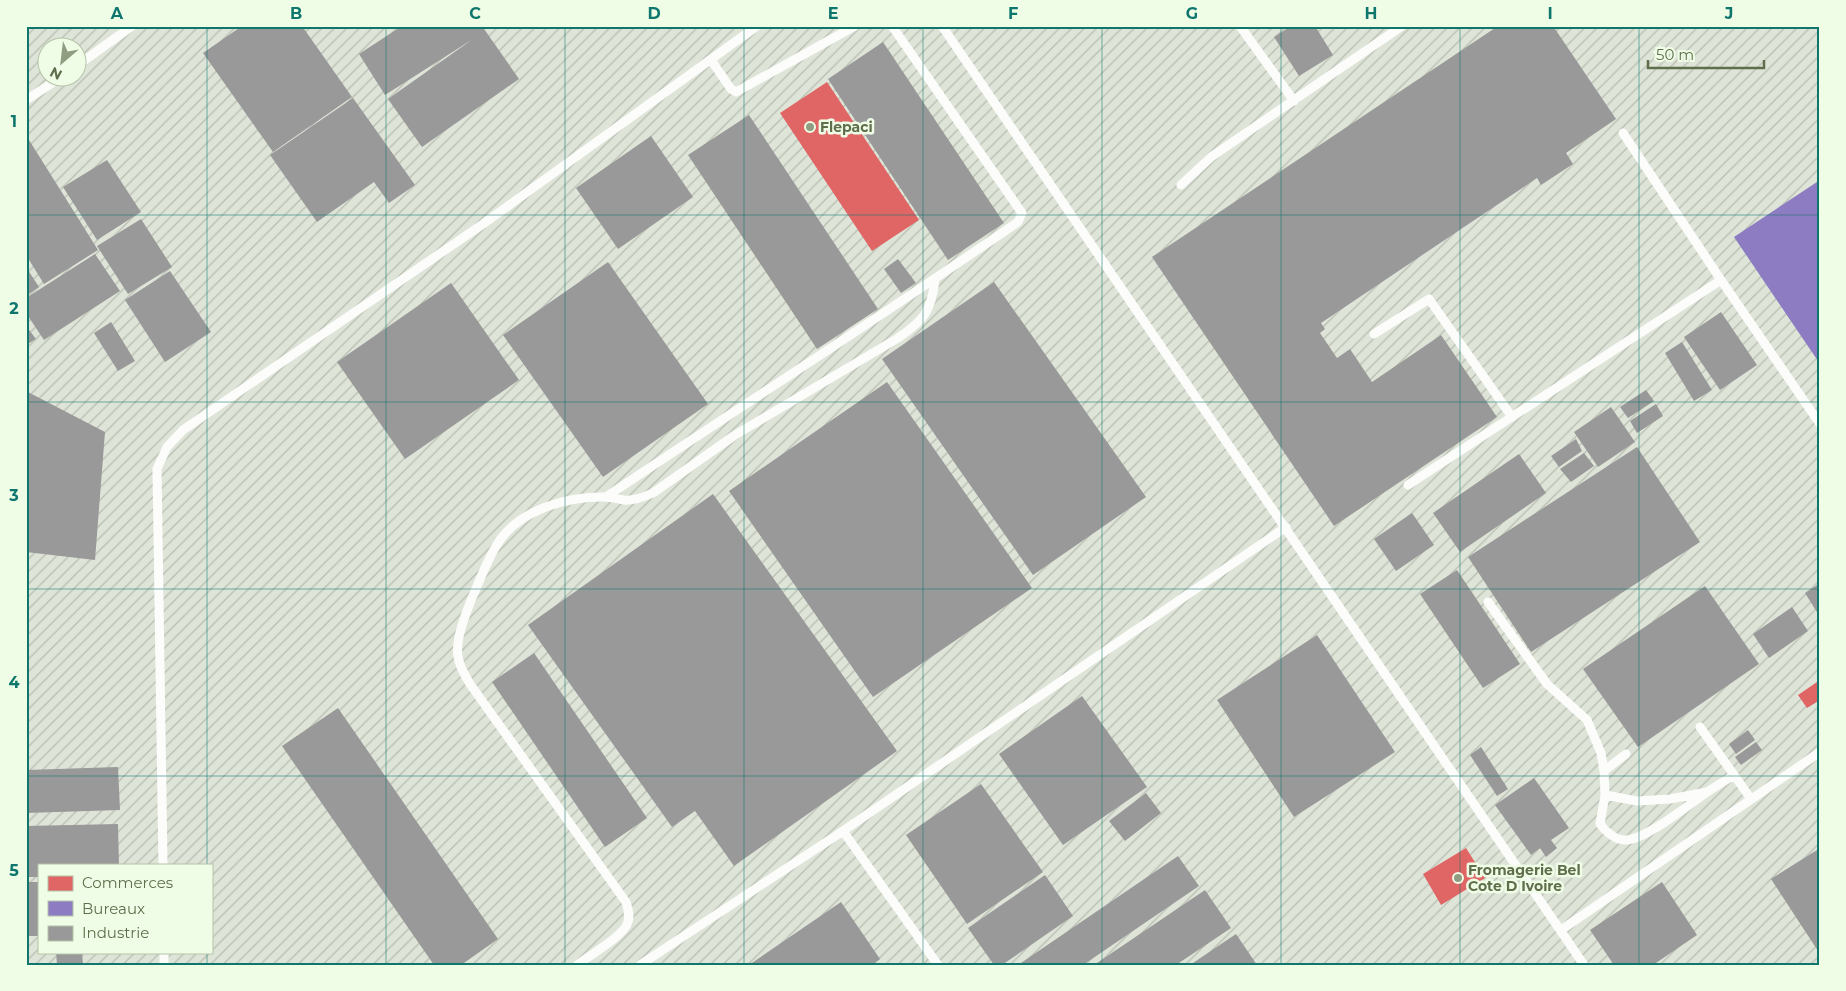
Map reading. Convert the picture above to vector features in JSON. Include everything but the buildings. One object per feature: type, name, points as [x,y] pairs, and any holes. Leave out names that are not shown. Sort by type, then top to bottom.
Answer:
[{"type":"lane","points":[[88,58],[132,26]]},
{"type":"lane","points":[[162,864],[157,469],[166,447],[183,430],[482,224],[757,26]]},
{"type":"lane","points":[[711,60],[736,92],[855,26]]},
{"type":"lane","points":[[606,497],[935,280],[1018,222],[1022,213],[892,26]]},
{"type":"lane","points":[[942,26],[1584,965]]},
{"type":"lane","points":[[1240,26],[1294,101]]},
{"type":"lane","points":[[1181,185],[1211,157],[1402,26]]},
{"type":"lane","points":[[26,100],[45,88]]},
{"type":"lane","points":[[1623,133],[1820,424]]},
{"type":"lane","points":[[577,965],[620,934],[629,920],[626,902],[470,684],[461,668],[457,655],[458,643],[468,608],[498,542],[517,521],[544,508],[569,500],[606,497],[626,500],[641,498],[653,493],[734,435],[916,326],[929,309],[935,280]]},
{"type":"lane","points":[[1408,485],[1721,280]]},
{"type":"lane","points":[[1374,334],[1429,298],[1512,417]]},
{"type":"lane","points":[[640,965],[843,831],[1286,527]]},
{"type":"lane","points":[[1488,602],[1547,684],[1587,720],[1601,752],[1605,795],[1600,824],[1606,832],[1623,840],[1635,839],[1734,775]]},
{"type":"lane","points":[[1700,727],[1751,799]]},
{"type":"lane","points":[[1561,930],[1820,752]]},
{"type":"lane","points":[[1604,771],[1626,754]]},
{"type":"lane","points":[[1605,795],[1638,801],[1670,799],[1708,792]]},
{"type":"lane","points":[[843,831],[938,965]]},
{"type":"shaded area","points":[[26,26],[1820,26],[1820,965],[26,965]]},
{"type":"place","name":"Flepaci","points":[[810,127]]},
{"type":"place","name":"Fromagerie Bel Cote D Ivoire","points":[[1458,878]]}]
